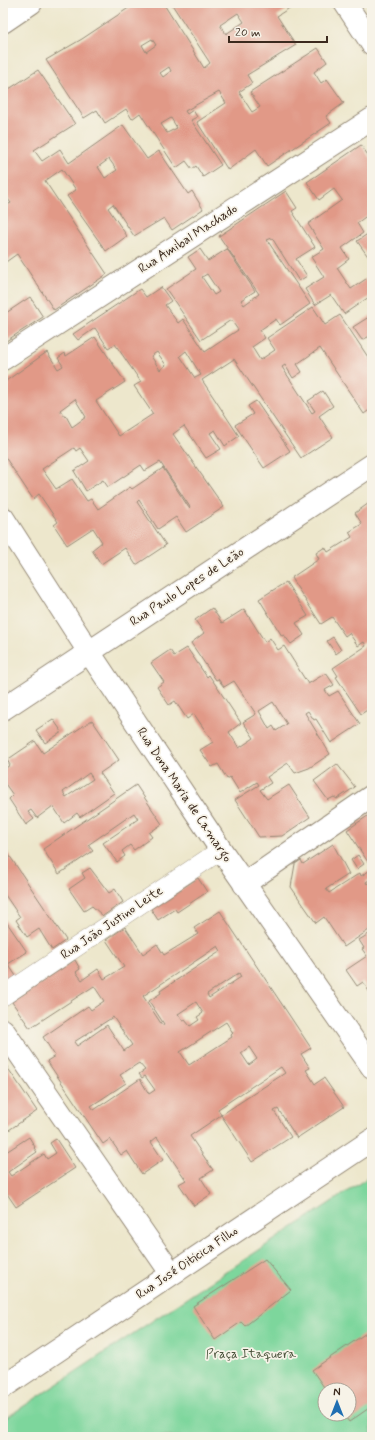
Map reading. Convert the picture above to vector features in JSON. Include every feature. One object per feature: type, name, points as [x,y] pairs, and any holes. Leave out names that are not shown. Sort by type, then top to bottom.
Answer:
[{"type":"street","points":[[3,22],[31,3]]},
{"type":"street","points":[[345,3],[372,44]]},
{"type":"street","name":"Rua Amibal Machado","points":[[3,359],[372,119]]},
{"type":"street","name":"Rua Paulo Lopes de Leão","points":[[3,709],[372,465]]},
{"type":"street","name":"Rua Dona Maria de Camargo","points":[[3,518],[89,652],[221,850],[372,1067]]},
{"type":"street","points":[[244,884],[372,796]]},
{"type":"street","points":[[3,1030],[171,1273]]},
{"type":"street","name":"Rua José Oiticica Filho","points":[[3,1386],[372,1140]]},
{"type":"lane","name":"Rua João Justino Leite","points":[[3,996],[221,850]]},
{"type":"green space","name":"Praça Itaquera","points":[[372,1175],[372,1437],[13,1437],[13,1434],[3,1434],[3,1420]]},
{"type":"building","points":[[136,3],[163,3],[204,68],[210,63],[171,3],[288,3],[291,7],[277,16],[296,45],[247,75],[252,83],[239,92],[252,112],[260,107],[250,92],[318,48],[327,62],[314,72],[321,83],[327,79],[344,103],[326,116],[331,123],[267,166],[256,149],[228,170],[197,122],[226,103],[219,92],[185,111],[187,114],[193,110],[197,117],[191,120],[221,165],[203,177],[196,166],[192,169],[186,161],[176,168],[140,113],[132,119],[126,109],[105,123],[97,110],[84,118],[46,60],[82,39]],"holes":[[[238,13],[244,22],[226,34],[220,25]],[[152,39],[156,45],[146,52],[142,45]],[[169,67],[171,71],[163,77],[160,73]],[[171,118],[177,128],[167,133],[161,124]]]},
{"type":"building","points":[[38,70],[75,124],[34,150],[42,161],[60,149],[69,163],[123,125],[147,159],[159,151],[188,194],[192,191],[203,209],[172,230],[164,218],[134,236],[113,204],[108,208],[127,236],[106,251],[67,196],[76,190],[62,169],[45,181],[107,274],[54,310],[17,254],[3,264],[3,207],[11,203],[3,193],[3,93]],"holes":[[[109,159],[117,170],[105,178],[98,167]]]},
{"type":"building","points":[[361,145],[372,161],[372,212],[357,223],[363,233],[342,248],[349,259],[337,268],[351,289],[372,275],[372,295],[344,314],[331,295],[315,305],[305,289],[324,277],[311,257],[324,249],[308,224],[342,200],[334,189],[319,200],[307,182]]},
{"type":"building","points":[[286,191],[297,208],[292,211],[315,247],[296,259],[307,276],[299,281],[272,238],[267,240],[310,304],[280,325],[276,319],[260,330],[265,338],[252,347],[260,360],[275,350],[267,338],[313,307],[325,325],[340,315],[370,360],[372,359],[372,408],[364,414],[320,348],[297,364],[302,372],[293,378],[285,365],[282,367],[312,413],[315,411],[308,401],[323,391],[333,406],[319,416],[333,437],[301,458],[234,359],[202,380],[239,436],[225,446],[215,430],[210,433],[221,449],[206,458],[184,426],[173,434],[224,507],[186,532],[176,517],[158,529],[139,500],[137,502],[166,545],[136,565],[125,548],[101,564],[92,550],[102,542],[93,528],[67,545],[54,525],[58,522],[39,494],[33,499],[3,454],[3,383],[47,352],[58,369],[63,366],[58,358],[65,353],[66,356],[95,337],[125,382],[96,401],[119,436],[153,414],[134,386],[141,382],[115,344],[108,348],[95,328],[78,340],[73,334],[140,289],[146,297],[161,287],[171,301],[165,305],[178,323],[183,319],[205,352],[238,330],[231,320],[201,340],[166,289],[196,269],[188,257],[200,249],[208,261],[227,249],[255,291],[241,300],[244,305],[259,294],[219,236]],"holes":[[[207,274],[219,292],[214,295],[202,277]],[[186,351],[201,375],[195,378],[180,356]],[[157,352],[166,365],[160,370],[151,356]],[[75,399],[86,417],[72,427],[66,416],[65,417],[60,410]],[[74,448],[76,451],[80,448],[89,461],[74,471],[86,491],[103,480],[108,487],[141,465],[145,471],[160,462],[190,507],[189,508],[163,468],[132,489],[130,487],[98,509],[91,499],[87,501],[72,479],[56,489],[42,469]]]},
{"type":"building","points":[[372,231],[372,262],[357,241]]},
{"type":"building","points":[[30,297],[43,317],[3,343],[3,315]]},
{"type":"building","points":[[372,315],[372,339],[370,336],[362,340],[353,327]]},
{"type":"building","points":[[256,401],[290,451],[264,468],[235,425],[253,414],[248,406]]},
{"type":"building","points":[[372,501],[372,629],[368,632],[372,638],[372,707],[361,714],[336,677],[338,676],[333,668],[366,646],[364,642],[358,646],[349,633],[345,636],[332,617],[321,624],[291,578],[319,559],[316,553],[325,547],[328,552],[352,537],[349,532],[362,524],[355,513]]},
{"type":"building","points":[[286,582],[308,616],[296,623],[304,635],[291,644],[284,635],[282,636],[259,599]]},
{"type":"building","points":[[212,608],[222,623],[244,609],[265,642],[270,638],[278,650],[284,646],[308,684],[326,673],[334,685],[325,690],[329,696],[338,691],[360,724],[331,743],[316,719],[314,720],[308,711],[305,713],[330,754],[309,768],[295,773],[288,763],[267,777],[271,783],[260,790],[267,799],[289,785],[310,817],[282,836],[259,837],[235,800],[259,785],[257,782],[240,793],[230,777],[227,779],[218,764],[212,767],[200,750],[213,742],[194,714],[187,719],[175,701],[169,705],[157,687],[164,682],[151,663],[170,650],[174,656],[187,648],[207,677],[209,675],[241,723],[229,732],[239,748],[254,738],[243,722],[256,714],[234,681],[224,687],[218,679],[216,680],[191,643],[204,633],[195,620]],"holes":[[[273,702],[287,724],[276,731],[273,726],[269,729],[259,711]]]},
{"type":"building","points":[[333,637],[341,650],[336,654],[327,641]]},
{"type":"building","points":[[53,719],[62,732],[45,743],[36,730]]},
{"type":"building","points":[[92,720],[119,760],[100,773],[114,793],[80,817],[77,813],[64,823],[53,806],[37,818],[31,810],[28,812],[34,819],[26,825],[9,799],[13,795],[3,781],[3,770],[10,765],[7,760],[35,741],[43,753]],"holes":[[[89,773],[93,779],[66,797],[63,792]]]},
{"type":"building","points":[[337,764],[355,787],[337,799],[334,797],[328,800],[314,781]]},
{"type":"building","points":[[136,785],[162,824],[149,833],[152,837],[134,850],[130,845],[122,851],[125,856],[117,862],[103,843],[138,819],[134,813],[88,845],[93,851],[59,874],[43,849]]},
{"type":"building","points":[[372,813],[372,859],[368,862],[347,830]]},
{"type":"building","points":[[333,844],[349,874],[326,889],[329,893],[360,873],[361,876],[372,869],[372,878],[366,882],[367,884],[372,881],[372,928],[344,947],[324,917],[316,923],[291,887],[295,864],[301,860],[303,864]]},
{"type":"building","points":[[3,846],[66,940],[52,950],[39,929],[27,937],[16,920],[20,917],[3,892]]},
{"type":"building","points":[[358,855],[364,864],[357,869],[351,860]]},
{"type":"building","points":[[90,868],[109,893],[115,889],[123,902],[103,916],[92,906],[84,911],[69,889],[85,878],[82,873]]},
{"type":"building","points":[[198,878],[207,892],[177,912],[175,909],[158,920],[151,909]]},
{"type":"building","points":[[220,911],[311,1048],[301,1054],[310,1068],[306,1070],[315,1084],[324,1078],[344,1107],[297,1138],[278,1109],[274,1111],[291,1137],[252,1162],[221,1115],[190,1136],[213,1170],[201,1178],[211,1194],[194,1206],[179,1184],[186,1180],[157,1137],[151,1142],[163,1160],[142,1174],[127,1151],[121,1155],[110,1139],[103,1144],[47,1061],[55,1056],[43,1037],[88,1006],[91,1010],[104,1001],[94,986],[30,1028],[12,1002],[75,960],[80,969],[76,972],[82,980],[98,969],[104,979],[124,967],[106,940],[125,927],[143,954],[157,944],[164,955],[198,934],[194,928]],"holes":[[[218,946],[221,951],[160,991],[161,993],[149,1001],[164,1024],[162,1025],[143,996]],[[239,973],[241,977],[209,998],[207,994]],[[196,1002],[203,1013],[197,1017],[199,1020],[190,1026],[185,1020],[183,1021],[178,1014]],[[113,1017],[132,1045],[124,1051],[107,1025],[77,1046],[74,1042]],[[226,1022],[233,1033],[231,1035],[232,1037],[189,1065],[180,1052]],[[249,1047],[257,1059],[249,1065],[241,1053]],[[139,1063],[145,1070],[139,1074],[142,1078],[145,1076],[155,1090],[149,1094],[140,1079],[94,1110],[91,1106],[126,1083],[120,1075]],[[281,1067],[285,1073],[221,1115],[218,1109]]]},
{"type":"building","points":[[3,917],[27,952],[8,964],[16,976],[3,985]]},
{"type":"building","points":[[372,932],[372,996],[363,982],[357,986],[346,970],[367,956],[362,949],[364,948],[359,940]]},
{"type":"building","points":[[3,1061],[37,1111],[3,1134]]},
{"type":"building","points":[[29,1137],[37,1152],[8,1172],[11,1176],[44,1154],[47,1159],[56,1153],[50,1143],[56,1139],[75,1168],[16,1207],[3,1188],[3,1154]]},
{"type":"building","points":[[265,1259],[291,1290],[245,1326],[241,1322],[215,1340],[193,1306]]},
{"type":"building","points":[[372,1329],[372,1406],[357,1416],[357,1382],[320,1382],[312,1370]]}]
